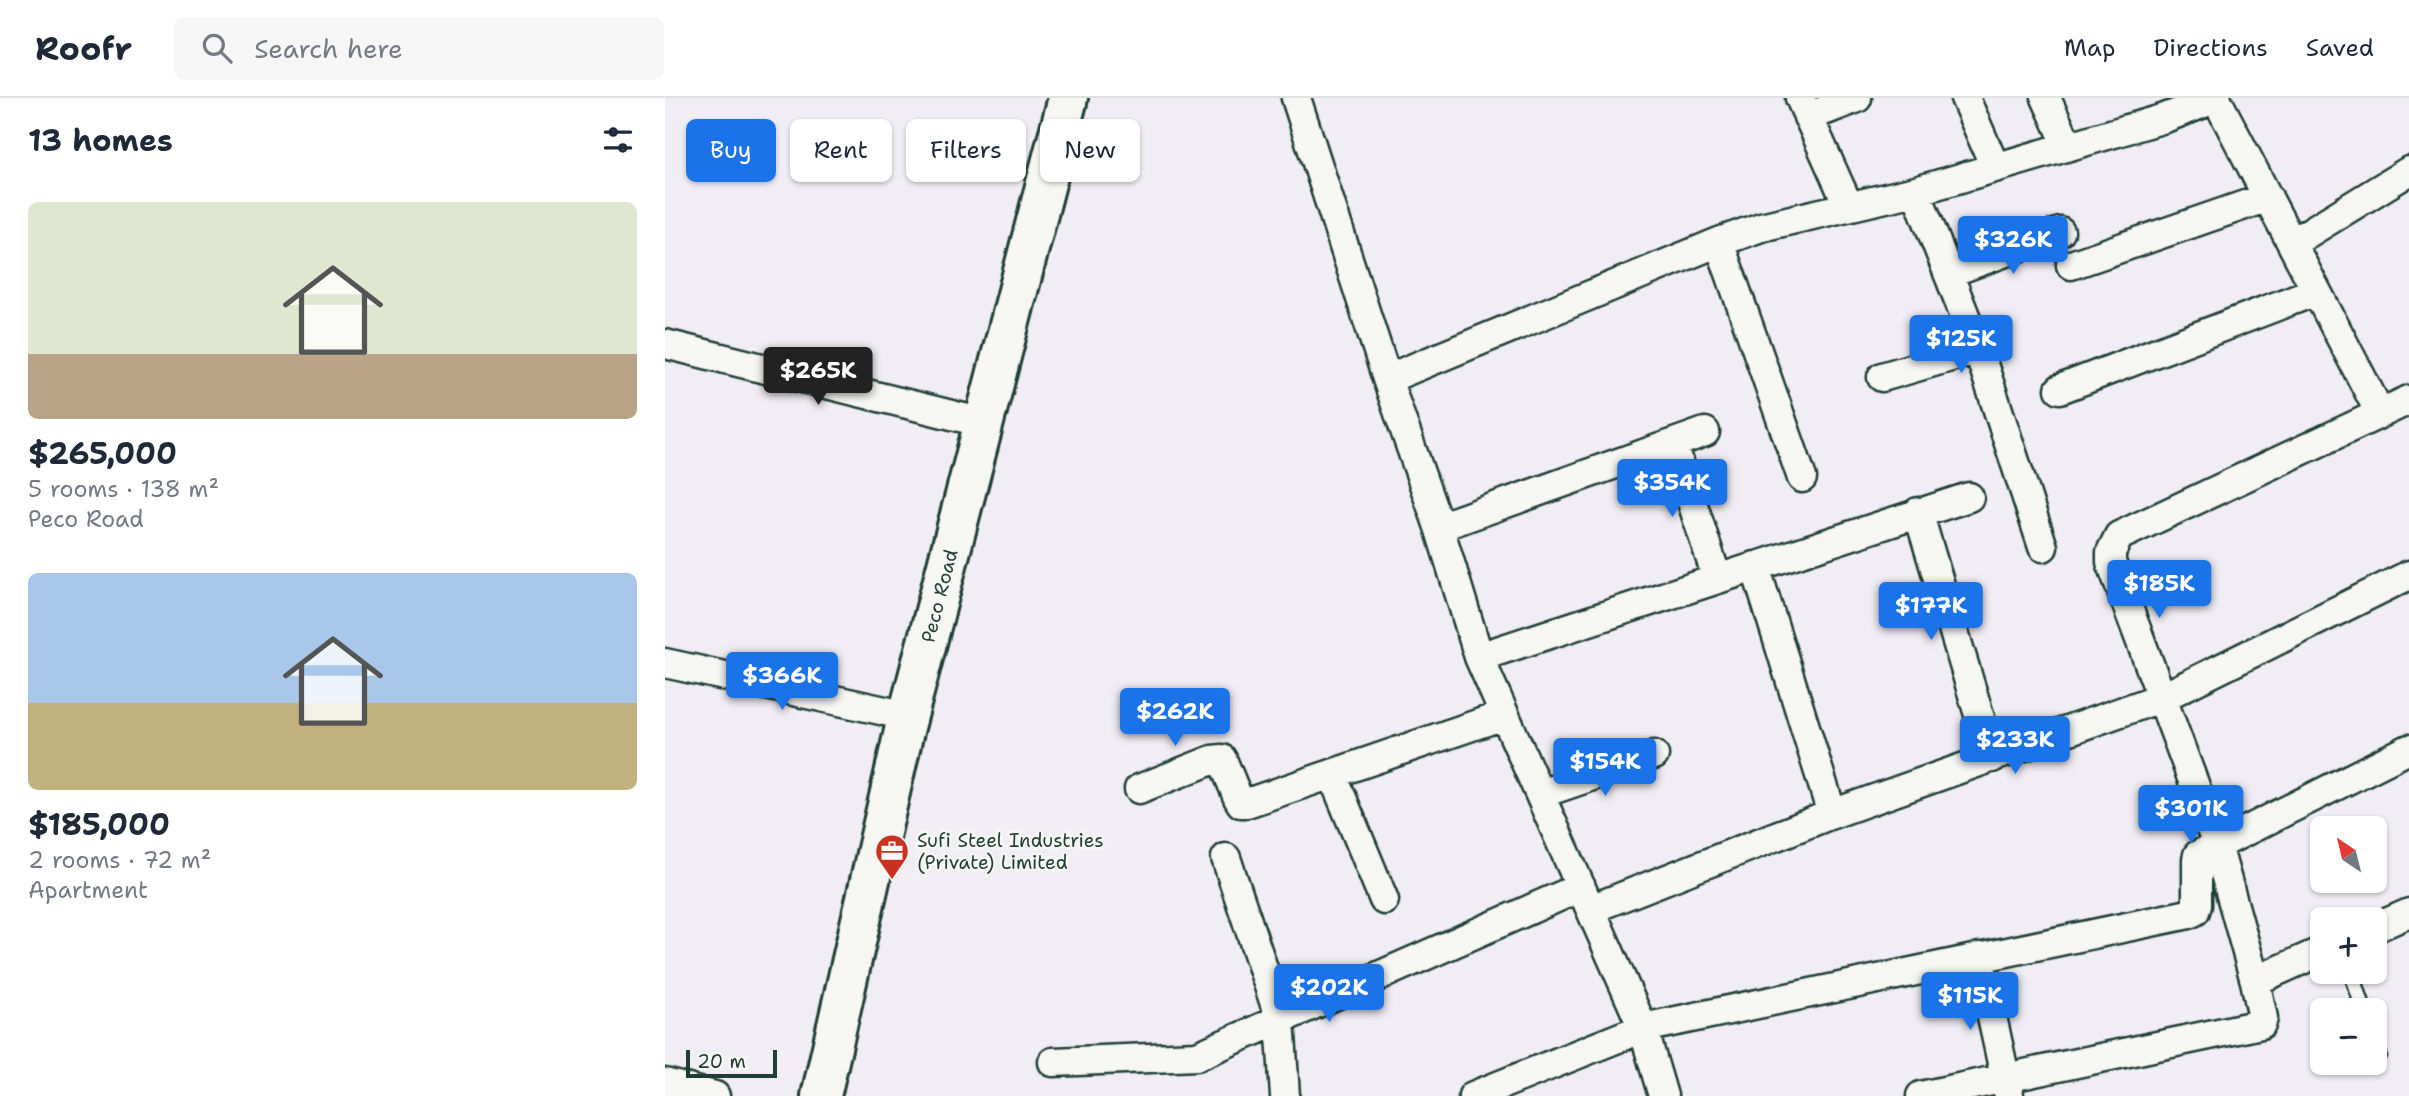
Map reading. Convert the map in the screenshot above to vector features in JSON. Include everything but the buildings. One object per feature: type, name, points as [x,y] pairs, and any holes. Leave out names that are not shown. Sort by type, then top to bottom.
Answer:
[{"type":"street","name":"Peco Road","points":[[821,1096],[908,716],[1068,98]]},
{"type":"street","points":[[1296,98],[1387,379],[1439,527],[1479,657],[1643,1028],[1663,1096]]},
{"type":"street","points":[[1848,205],[1804,107],[1857,98]]},
{"type":"street","points":[[1965,98],[1995,167]]},
{"type":"street","points":[[2046,98],[2068,146]]},
{"type":"street","points":[[1387,379],[1761,227],[1916,191],[2165,118],[2216,98],[2380,413]]},
{"type":"street","points":[[2292,243],[2409,171]]},
{"type":"street","points":[[1916,191],[1978,348],[2043,547]]},
{"type":"street","points":[[2071,265],[2268,197]]},
{"type":"street","points":[[1948,273],[2060,232]]},
{"type":"street","points":[[1719,242],[1801,478]]},
{"type":"street","points":[[2060,389],[2316,291]]},
{"type":"street","points":[[665,344],[984,423]]},
{"type":"street","points":[[1882,377],[1978,348]]},
{"type":"street","points":[[1920,1096],[2007,1088],[2261,1024],[2263,1018],[2255,981],[2217,845],[2111,562],[2111,552],[2119,536],[2409,400]]},
{"type":"street","points":[[1439,527],[1705,432]]},
{"type":"street","points":[[1674,443],[1717,578]]},
{"type":"street","points":[[1479,657],[1969,496]]},
{"type":"street","points":[[1918,513],[1992,758]]},
{"type":"street","points":[[1755,566],[1832,814]]},
{"type":"street","points":[[1053,1062],[1197,1056],[1280,1019],[1586,898],[2163,698],[2409,575]]},
{"type":"street","points":[[665,663],[908,716]]},
{"type":"street","points":[[1139,789],[1212,760],[1221,759],[1241,803],[1247,803],[1504,715]]},
{"type":"street","points":[[1473,1096],[1643,1028],[2189,914],[2195,911],[2197,905],[2198,855],[2409,749]]},
{"type":"street","points":[[1540,794],[1654,755]]},
{"type":"street","points":[[1332,774],[1384,900]]},
{"type":"street","points":[[1226,858],[1280,1019],[1285,1096]]},
{"type":"street","points":[[2387,923],[2409,913]]},
{"type":"street","points":[[2255,981],[2310,956]]},
{"type":"street","points":[[1979,957],[2007,1088]]},
{"type":"street","points":[[665,1083],[715,1096]]},
{"type":"place","name":"Sufi Steel Industries (Private) Limited","points":[[892,881]]}]
